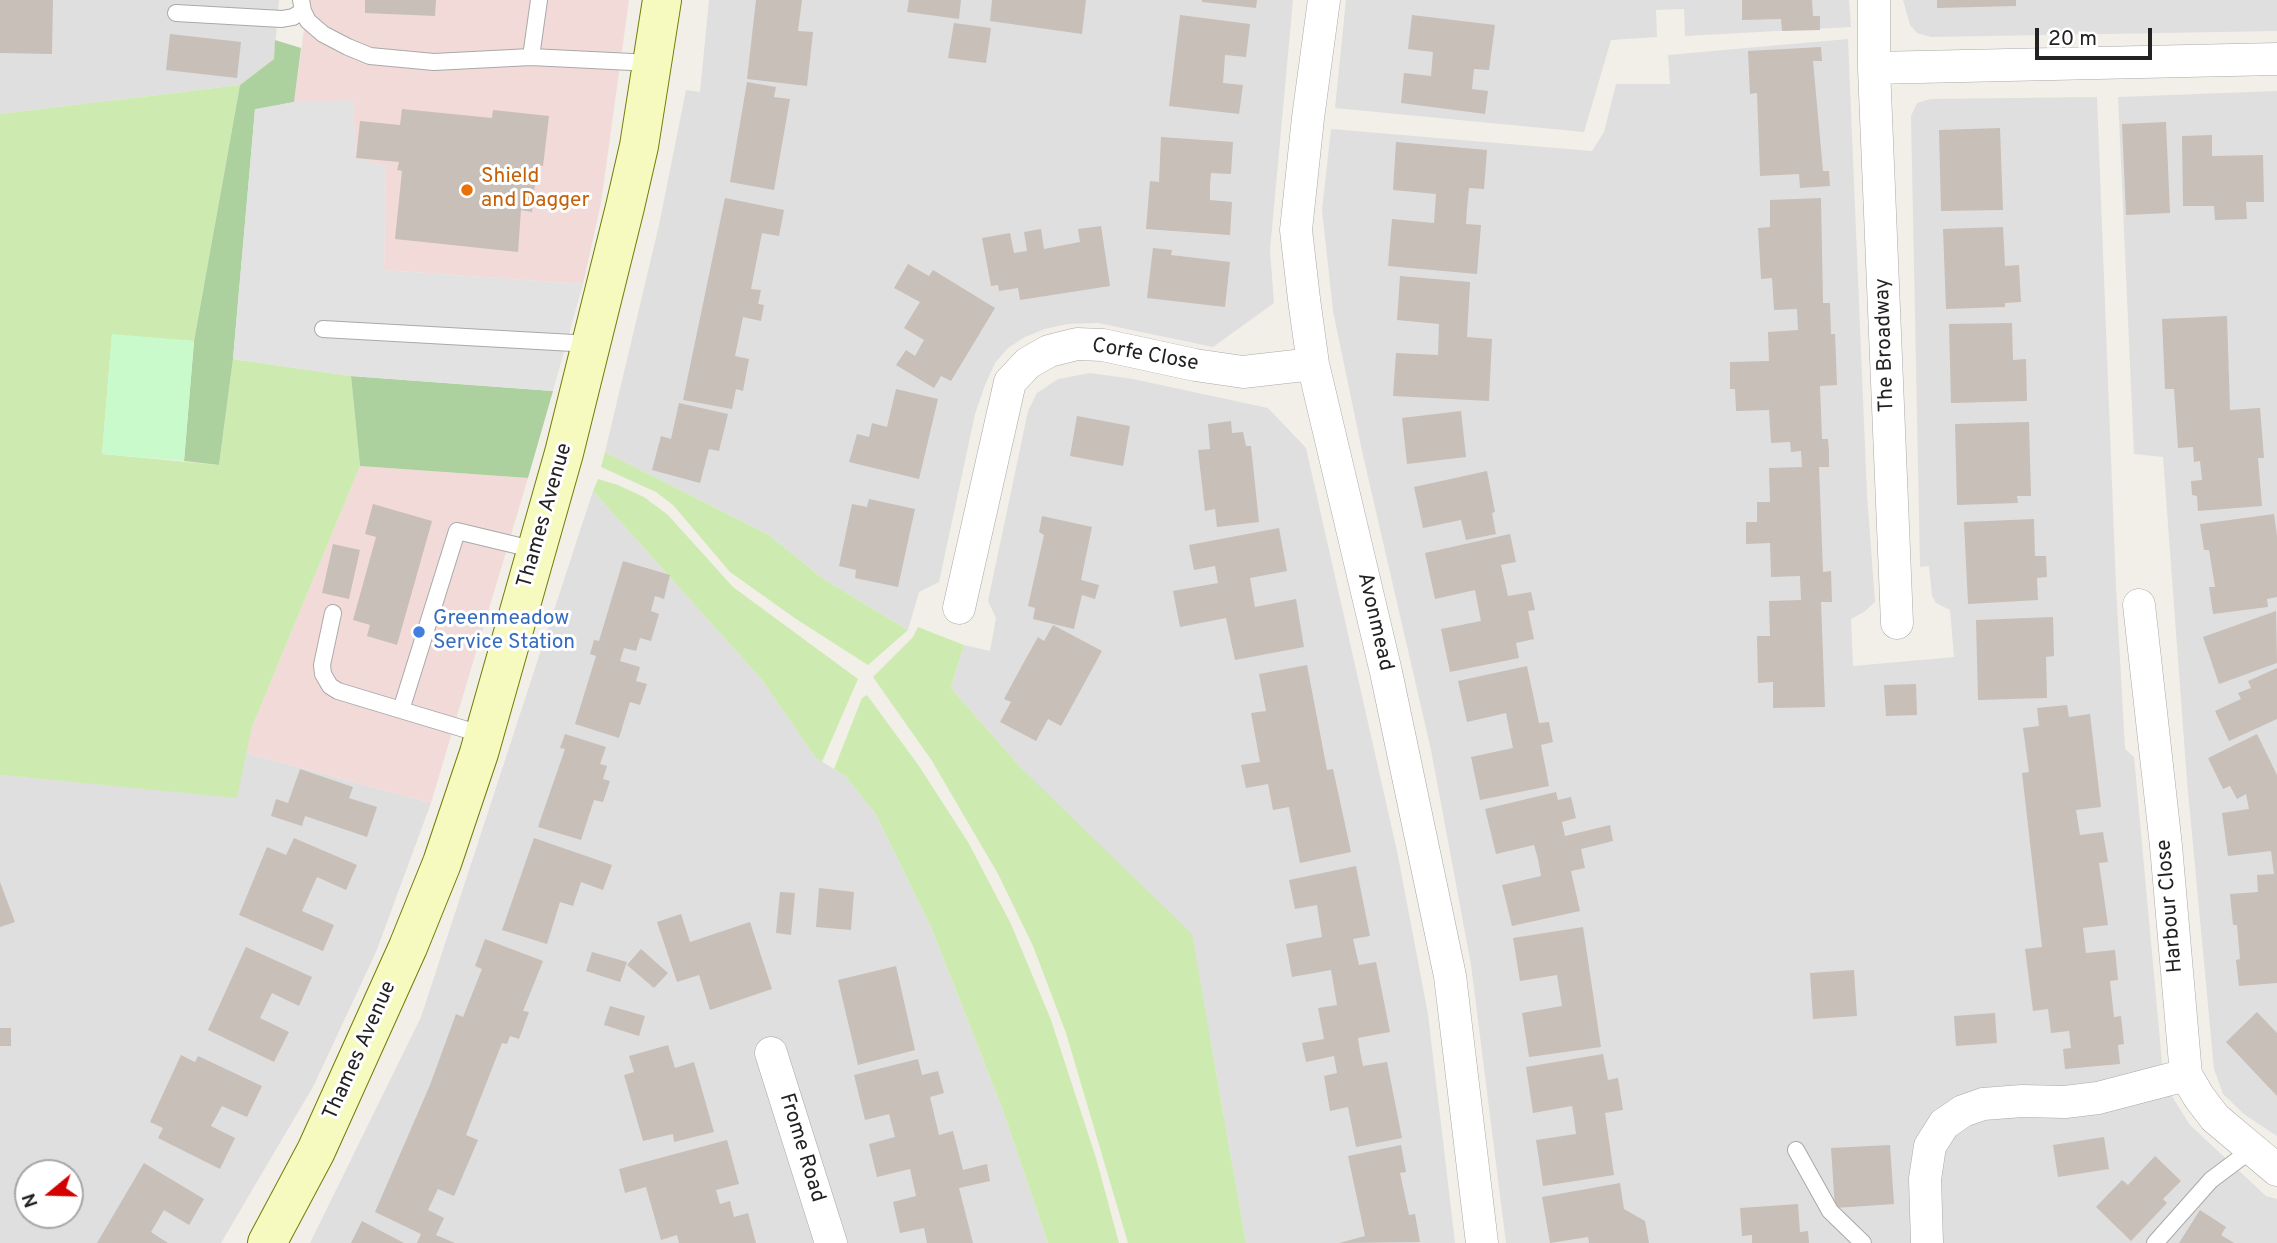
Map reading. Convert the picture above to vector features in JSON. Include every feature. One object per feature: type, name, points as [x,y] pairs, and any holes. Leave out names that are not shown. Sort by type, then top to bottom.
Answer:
[{"type":"street","name":"Thames Avenue","points":[[267,1243],[316,1151],[408,947],[442,863],[484,735],[537,550],[639,146],[662,0]]},
{"type":"street","name":"Avonmead","points":[[1324,0],[1296,230],[1313,364],[1386,672],[1450,976],[1482,1243]]},
{"type":"street","name":"The Broadway","points":[[1874,0],[1874,68],[1897,623]]},
{"type":"street","points":[[1874,68],[2277,59]]},
{"type":"street","name":"Corfe Close","points":[[959,608],[1010,382],[1028,363],[1049,351],[1077,344],[1103,345],[1195,365],[1243,372],[1313,364]]},
{"type":"street","name":"Harbour Close","points":[[2139,605],[2166,846],[2186,1074],[2215,1118],[2277,1170]]},
{"type":"street","name":"Frome Road","points":[[771,1053],[831,1243]]},
{"type":"street","points":[[1927,1243],[1925,1179],[1930,1146],[1944,1124],[1963,1111],[1983,1104],[2065,1102],[2098,1098],[2186,1074]]},
{"type":"lane","points":[[531,57],[539,0]]},
{"type":"lane","points":[[302,5],[308,21],[323,34],[370,56],[434,62],[531,57],[652,63]]},
{"type":"lane","points":[[176,13],[282,19],[293,17],[302,5]]},
{"type":"lane","points":[[323,329],[591,344]]},
{"type":"lane","points":[[401,710],[457,531],[537,550]]},
{"type":"lane","points":[[333,613],[322,665],[323,674],[330,686],[338,691],[484,735]]},
{"type":"lane","points":[[1796,1150],[1830,1211],[1863,1243]]},
{"type":"lane","points":[[2155,1243],[2211,1180],[2251,1150]]},
{"type":"shaded area","points":[[0,0],[279,0],[274,59],[240,85],[0,114]]},
{"type":"shaded area","points":[[308,0],[629,0],[601,203],[583,284],[384,270],[386,166],[356,158],[353,101],[294,102]]},
{"type":"shaded area","points":[[709,0],[1293,0],[1270,250],[1274,303],[1213,347],[1098,323],[1068,324],[1045,329],[1008,348],[995,363],[975,414],[939,582],[919,592],[908,630],[822,578],[769,535],[605,452],[659,225],[686,90],[700,92]]},
{"type":"shaded area","points":[[1346,0],[1849,0],[1851,27],[1685,36],[1684,9],[1656,10],[1657,37],[1611,40],[1584,132],[1335,108]]},
{"type":"shaded area","points":[[1903,0],[2277,0],[2277,31],[1931,37],[1917,33],[1910,25]]},
{"type":"shaded area","points":[[1848,39],[1867,495],[1875,602],[1851,619],[1853,666],[1954,657],[1950,610],[1936,603],[1932,596],[1929,566],[1920,567],[1911,116],[1917,103],[1930,99],[2097,97],[2125,749],[2134,757],[2162,1062],[2173,1098],[2190,1125],[2266,1196],[2277,1199],[2277,1243],[1506,1243],[1471,965],[1431,750],[1362,451],[1333,311],[1322,210],[1331,129],[1592,151],[1604,132],[1616,84],[1670,84],[1668,55]]},
{"type":"shaded area","points":[[2277,91],[2277,1136],[2245,1115],[2223,1094],[2214,1069],[2187,781],[2163,457],[2134,454],[2118,97]]},
{"type":"shaded area","points":[[353,100],[356,158],[386,166],[384,270],[583,284],[553,391],[351,376],[233,359],[255,109],[294,102]]},
{"type":"shaded area","points":[[1090,373],[1133,379],[1268,408],[1306,448],[1397,851],[1428,1014],[1455,1243],[1246,1243],[1211,1043],[1022,769],[951,688],[964,645],[990,651],[996,618],[988,601],[1028,411],[1037,393],[1058,379]]},
{"type":"shaded area","points":[[360,466],[528,478],[431,803],[246,753],[252,727]]},
{"type":"shaded area","points":[[593,491],[762,680],[815,757],[845,776],[875,813],[931,927],[1001,1105],[1048,1243],[310,1243],[421,1017]]},
{"type":"shaded area","points":[[246,753],[431,803],[376,952],[314,1085],[221,1243],[0,1243],[0,775],[236,797]]},
{"type":"green space","points":[[275,40],[301,48],[294,102],[255,110],[233,359],[219,465],[184,461],[194,341],[240,85],[274,59]]},
{"type":"green space","points":[[240,85],[194,341],[112,335],[102,454],[219,465],[233,359],[351,376],[360,466],[252,727],[237,798],[0,775],[0,114]]},
{"type":"green space","points":[[112,334],[194,341],[184,461],[102,454]]},
{"type":"green space","points":[[351,376],[553,391],[528,478],[360,466]]},
{"type":"green space","points":[[605,452],[769,535],[822,578],[908,630],[868,665],[730,572],[673,505],[656,492],[601,467]]},
{"type":"green space","points":[[598,479],[644,497],[668,515],[733,587],[858,679],[822,762],[815,757],[762,680],[593,491]]},
{"type":"green space","points":[[918,627],[964,645],[951,688],[1022,769],[1192,934],[1246,1243],[1128,1243],[1066,1033],[1033,946],[998,874],[932,761],[873,677],[913,637]]},
{"type":"green space","points":[[867,695],[919,766],[968,842],[1011,924],[1051,1020],[1096,1158],[1119,1243],[1048,1243],[1001,1105],[931,927],[875,813],[845,776],[834,769],[862,698]]},
{"type":"building","points":[[0,0],[53,0],[52,54],[0,53]]},
{"type":"building","points":[[365,0],[436,0],[435,16],[365,13]]},
{"type":"building","points":[[756,0],[802,0],[798,31],[813,32],[807,86],[747,79]]},
{"type":"building","points":[[909,0],[961,0],[959,19],[907,12]]},
{"type":"building","points":[[992,0],[1086,0],[1082,34],[990,21]]},
{"type":"building","points":[[1202,0],[1257,0],[1256,8]]},
{"type":"building","points":[[1742,0],[1812,0],[1813,16],[1820,16],[1820,30],[1782,31],[1781,19],[1742,20]]},
{"type":"building","points":[[1937,0],[2016,0],[2016,6],[1937,8]]},
{"type":"building","points":[[1180,15],[1250,24],[1246,57],[1225,55],[1223,83],[1243,85],[1239,114],[1169,106]]},
{"type":"building","points":[[1412,15],[1495,25],[1489,70],[1474,69],[1472,89],[1488,91],[1485,114],[1401,103],[1404,73],[1431,76],[1433,52],[1408,49]]},
{"type":"building","points":[[954,23],[991,28],[986,63],[948,58]]},
{"type":"building","points":[[170,34],[241,42],[237,78],[166,70]]},
{"type":"building","points":[[1821,47],[1822,61],[1813,61],[1823,171],[1829,171],[1830,186],[1800,188],[1799,174],[1760,176],[1757,93],[1750,94],[1748,51]]},
{"type":"building","points":[[747,82],[776,87],[774,97],[790,99],[774,190],[730,182]]},
{"type":"building","name":"Shield and Dagger","points":[[402,109],[492,118],[493,110],[549,116],[543,166],[537,165],[532,212],[521,210],[518,252],[395,239],[402,171],[397,170],[399,162],[356,158],[360,121],[400,125]]},
{"type":"building","points":[[2166,122],[2170,213],[2126,215],[2122,124]]},
{"type":"building","points":[[2000,128],[2003,210],[1941,211],[1939,130]]},
{"type":"building","points":[[2212,135],[2212,156],[2263,155],[2264,202],[2246,202],[2247,219],[2215,220],[2214,206],[2183,206],[2182,136]]},
{"type":"building","points":[[1161,137],[1233,142],[1231,174],[1211,173],[1210,185],[1210,200],[1232,202],[1230,235],[1146,229],[1150,181],[1159,182]]},
{"type":"building","points":[[1396,142],[1487,150],[1484,189],[1469,188],[1467,209],[1466,224],[1481,225],[1477,274],[1388,266],[1392,219],[1434,223],[1436,194],[1393,190]]},
{"type":"building","points":[[725,198],[784,210],[779,236],[762,233],[751,289],[761,290],[758,304],[764,305],[761,321],[743,317],[735,356],[749,359],[743,391],[736,389],[732,409],[683,400]]},
{"type":"building","points":[[1821,198],[1823,303],[1830,303],[1831,334],[1835,334],[1837,385],[1820,386],[1822,439],[1828,439],[1829,451],[1829,467],[1819,467],[1823,572],[1831,571],[1832,602],[1821,602],[1825,707],[1773,708],[1773,682],[1758,683],[1757,636],[1770,636],[1769,601],[1801,600],[1800,576],[1771,577],[1770,543],[1746,544],[1746,522],[1757,522],[1757,502],[1770,502],[1769,468],[1802,467],[1801,451],[1791,452],[1790,442],[1771,443],[1769,410],[1736,411],[1735,389],[1730,389],[1730,362],[1769,361],[1768,332],[1798,330],[1797,309],[1774,310],[1772,278],[1761,279],[1758,228],[1770,227],[1770,200]]},
{"type":"building","points":[[1101,226],[1110,286],[1020,300],[1018,288],[999,291],[998,285],[991,286],[982,238],[1010,233],[1014,253],[1027,251],[1024,232],[1041,229],[1044,249],[1080,242],[1078,229]]},
{"type":"building","points":[[2003,227],[2005,266],[2019,265],[2021,302],[2005,303],[2005,307],[1946,309],[1943,229]]},
{"type":"building","points":[[1153,248],[1172,250],[1171,255],[1230,262],[1225,307],[1147,298]]},
{"type":"building","points":[[908,264],[929,276],[933,270],[995,308],[951,381],[941,376],[934,388],[896,365],[906,350],[915,356],[924,340],[904,328],[920,302],[894,288]]},
{"type":"building","points":[[1400,276],[1470,282],[1467,337],[1492,339],[1489,401],[1393,396],[1396,353],[1438,355],[1439,324],[1397,320]]},
{"type":"building","points":[[2227,316],[2230,410],[2260,408],[2264,458],[2258,458],[2262,506],[2198,511],[2197,496],[2192,495],[2191,481],[2202,480],[2200,461],[2194,462],[2193,447],[2178,448],[2174,389],[2165,389],[2162,319]]},
{"type":"building","points":[[2012,323],[2013,360],[2026,359],[2027,401],[1951,403],[1949,324]]},
{"type":"building","points":[[896,389],[938,399],[919,479],[849,462],[857,434],[869,437],[872,423],[887,427]]},
{"type":"building","points":[[679,403],[728,414],[719,451],[709,449],[700,483],[652,470],[661,436],[671,439]]},
{"type":"building","points":[[1461,411],[1466,457],[1407,464],[1402,418]]},
{"type":"building","points":[[1077,416],[1130,426],[1123,466],[1070,456]]},
{"type":"building","points":[[1231,421],[1232,433],[1243,432],[1246,446],[1251,446],[1259,522],[1217,527],[1215,509],[1205,511],[1198,450],[1210,449],[1208,424]]},
{"type":"building","points":[[2029,422],[2031,496],[2017,496],[2018,503],[1957,505],[1955,424]]},
{"type":"building","points":[[1487,471],[1495,512],[1492,513],[1496,534],[1466,540],[1461,520],[1423,528],[1414,487]]},
{"type":"building","points":[[869,499],[915,509],[898,587],[855,578],[856,570],[839,566],[852,504],[867,507]]},
{"type":"building","points":[[373,504],[432,521],[397,645],[367,636],[370,625],[353,620],[376,537],[365,534]]},
{"type":"building","points":[[2274,514],[2277,536],[2277,597],[2267,599],[2268,607],[2213,614],[2209,587],[2215,587],[2209,550],[2204,550],[2200,524]]},
{"type":"building","points":[[1042,516],[1092,527],[1081,580],[1099,585],[1095,599],[1082,595],[1074,629],[1033,619],[1035,608],[1028,606],[1044,535],[1039,532]]},
{"type":"building","points":[[2034,519],[2035,556],[2046,556],[2047,577],[2037,578],[2038,600],[1968,604],[1964,522]]},
{"type":"building","points":[[1279,528],[1287,571],[1250,578],[1255,607],[1296,599],[1304,647],[1235,660],[1226,618],[1180,627],[1173,591],[1218,583],[1215,566],[1194,570],[1189,545]]},
{"type":"building","points":[[1510,534],[1516,562],[1501,565],[1508,596],[1531,592],[1535,610],[1528,611],[1534,639],[1516,643],[1519,658],[1450,672],[1441,629],[1481,621],[1475,590],[1435,599],[1425,553]]},
{"type":"building","points":[[333,544],[360,550],[349,599],[322,593]]},
{"type":"building","points":[[623,561],[670,575],[664,599],[655,596],[651,611],[659,614],[651,641],[640,638],[636,651],[624,648],[620,661],[640,667],[636,681],[647,684],[640,705],[630,702],[619,738],[575,724],[596,656],[590,654],[594,640],[599,641]]},
{"type":"building","points":[[2276,611],[2277,663],[2219,684],[2203,637]]},
{"type":"building","points":[[2053,617],[2054,656],[2046,657],[2047,698],[1978,700],[1976,620]]},
{"type":"building","points":[[1053,625],[1102,651],[1061,726],[1048,719],[1036,741],[1000,722],[1011,702],[1004,699],[1024,662],[1038,637],[1044,641]]},
{"type":"building","points":[[1307,665],[1327,770],[1333,769],[1351,852],[1300,863],[1289,807],[1273,810],[1268,784],[1246,788],[1241,765],[1260,762],[1251,713],[1266,711],[1259,674]]},
{"type":"building","points":[[1527,666],[1539,723],[1549,722],[1553,742],[1541,745],[1549,786],[1480,800],[1471,757],[1513,748],[1506,713],[1467,722],[1458,681]]},
{"type":"building","points":[[2277,668],[2277,719],[2229,741],[2215,711],[2241,699],[2238,693],[2251,688],[2248,681]]},
{"type":"building","points":[[1916,684],[1917,715],[1886,716],[1884,685]]},
{"type":"building","points":[[2067,705],[2069,717],[2090,714],[2101,807],[2076,810],[2080,835],[2103,832],[2108,862],[2099,863],[2108,925],[2083,928],[2086,953],[2115,950],[2118,980],[2110,981],[2114,1017],[2121,1016],[2124,1044],[2118,1045],[2120,1064],[2065,1069],[2063,1049],[2071,1048],[2069,1031],[2051,1033],[2048,1009],[2033,1011],[2025,949],[2042,947],[2022,773],[2029,772],[2023,728],[2039,726],[2037,708]]},
{"type":"building","points":[[565,734],[606,747],[600,764],[607,766],[603,779],[610,781],[603,802],[594,800],[581,840],[538,827],[565,749],[560,748]]},
{"type":"building","points":[[2257,734],[2277,775],[2277,983],[2239,986],[2236,960],[2240,959],[2237,925],[2233,925],[2230,894],[2258,892],[2257,875],[2274,874],[2271,851],[2228,856],[2222,813],[2249,809],[2246,794],[2237,799],[2230,786],[2223,789],[2208,758]]},
{"type":"building","points":[[300,769],[353,787],[349,798],[377,807],[367,837],[305,816],[302,826],[271,816],[276,799],[288,803]]},
{"type":"building","points":[[1556,792],[1558,800],[1571,797],[1576,818],[1562,822],[1565,836],[1610,825],[1613,841],[1581,849],[1585,868],[1571,871],[1580,911],[1512,926],[1502,885],[1541,876],[1538,859],[1534,845],[1496,854],[1485,809]]},
{"type":"building","points":[[294,838],[357,865],[346,890],[317,877],[302,911],[334,925],[323,951],[239,915],[267,847],[286,855]]},
{"type":"building","points":[[534,838],[612,865],[603,890],[581,882],[573,906],[560,902],[547,944],[502,930]]},
{"type":"building","points":[[1356,866],[1370,936],[1353,939],[1359,965],[1376,962],[1390,1032],[1358,1038],[1360,1051],[1363,1066],[1387,1062],[1402,1138],[1356,1147],[1348,1107],[1330,1111],[1324,1076],[1337,1073],[1334,1056],[1306,1062],[1302,1043],[1324,1039],[1318,1008],[1337,1005],[1331,970],[1292,977],[1286,944],[1322,937],[1317,905],[1295,909],[1289,880]]},
{"type":"building","points":[[0,882],[15,922],[0,927]]},
{"type":"building","points":[[819,888],[854,892],[851,930],[816,927]]},
{"type":"building","points":[[780,892],[795,893],[791,935],[776,933]]},
{"type":"building","points":[[681,914],[690,942],[750,922],[772,989],[710,1010],[699,975],[677,982],[657,922]]},
{"type":"building","points":[[1583,927],[1601,1047],[1529,1057],[1522,1013],[1562,1006],[1557,975],[1520,981],[1513,938]]},
{"type":"building","points":[[485,939],[543,961],[523,1011],[529,1012],[519,1039],[510,1036],[507,1044],[502,1043],[466,1135],[478,1140],[454,1196],[438,1189],[428,1210],[444,1218],[436,1235],[455,1243],[417,1243],[421,1234],[375,1212],[430,1085],[456,1014],[463,1017],[482,969],[475,966]]},
{"type":"building","points":[[246,947],[312,977],[299,1006],[272,993],[260,1018],[289,1032],[274,1062],[208,1030]]},
{"type":"building","points":[[641,949],[668,973],[654,988],[627,965]]},
{"type":"building","points":[[592,952],[627,962],[620,982],[586,971]]},
{"type":"building","points":[[896,966],[915,1050],[858,1065],[838,980]]},
{"type":"building","points":[[1854,970],[1857,1016],[1813,1019],[1810,973]]},
{"type":"building","points":[[610,1006],[645,1016],[639,1036],[604,1025]]},
{"type":"building","points":[[2257,1012],[2277,1033],[2277,1096],[2226,1042]]},
{"type":"building","points":[[1995,1013],[1997,1043],[1956,1046],[1954,1016]]},
{"type":"building","points":[[0,1028],[11,1028],[11,1046],[0,1046]]},
{"type":"building","points":[[668,1045],[675,1068],[694,1062],[714,1132],[674,1142],[673,1134],[643,1141],[624,1075],[634,1072],[629,1056]]},
{"type":"building","points":[[1603,1054],[1608,1080],[1618,1078],[1623,1110],[1605,1113],[1614,1175],[1543,1186],[1536,1140],[1576,1134],[1574,1118],[1572,1106],[1533,1113],[1526,1067]]},
{"type":"building","points":[[181,1055],[195,1062],[198,1056],[262,1086],[247,1117],[222,1106],[211,1126],[235,1138],[220,1169],[158,1138],[163,1128],[150,1122]]},
{"type":"building","points":[[918,1059],[922,1075],[938,1071],[944,1093],[930,1097],[939,1135],[953,1131],[963,1170],[987,1164],[990,1181],[959,1188],[973,1243],[927,1243],[924,1228],[900,1233],[893,1202],[916,1196],[910,1169],[877,1177],[869,1144],[895,1137],[889,1114],[865,1120],[854,1075]]},
{"type":"building","points":[[2104,1137],[2109,1169],[2058,1177],[2053,1145]]},
{"type":"building","points":[[727,1140],[739,1184],[716,1190],[720,1204],[730,1201],[734,1217],[748,1213],[756,1243],[679,1243],[677,1235],[661,1240],[646,1187],[625,1193],[619,1169]]},
{"type":"building","points":[[1401,1145],[1406,1172],[1400,1173],[1409,1215],[1415,1214],[1420,1242],[1339,1243],[1365,1236],[1348,1156]]},
{"type":"building","points":[[1890,1145],[1894,1204],[1835,1208],[1831,1148]]},
{"type":"building","points":[[2155,1156],[2181,1181],[2163,1199],[2167,1203],[2131,1241],[2096,1207],[2122,1180],[2128,1185]]},
{"type":"building","points":[[144,1163],[204,1199],[189,1225],[164,1210],[151,1232],[168,1243],[97,1243]]},
{"type":"building","points":[[1620,1183],[1624,1209],[1645,1221],[1649,1243],[1589,1243],[1588,1237],[1550,1243],[1542,1197]]},
{"type":"building","points":[[1798,1204],[1800,1232],[1808,1231],[1809,1243],[1752,1243],[1752,1235],[1742,1236],[1740,1208]]},
{"type":"building","points":[[2200,1210],[2226,1227],[2221,1235],[2234,1243],[2179,1243]]},
{"type":"building","points":[[362,1221],[404,1243],[351,1243]]},
{"type":"place","name":"Shield and Dagger","points":[[467,190]]},
{"type":"place","name":"Greenmeadow Service Station","points":[[419,632]]}]
